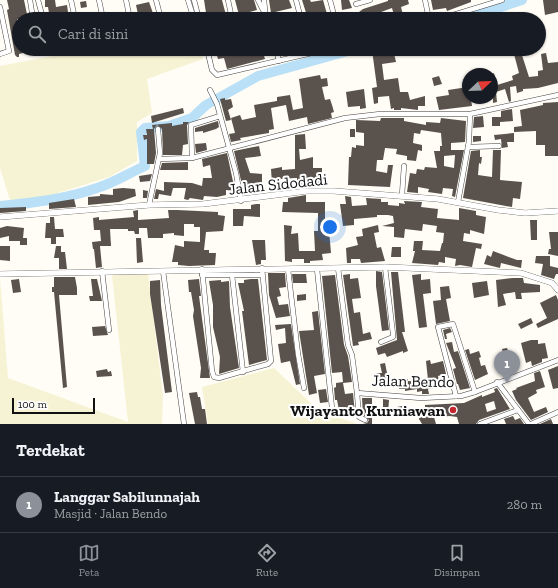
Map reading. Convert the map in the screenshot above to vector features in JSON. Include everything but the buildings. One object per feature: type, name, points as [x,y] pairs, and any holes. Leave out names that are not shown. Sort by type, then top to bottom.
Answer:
[{"type":"street","points":[[30,0],[32,12]]},
{"type":"street","points":[[38,0],[41,12]]},
{"type":"street","points":[[71,0],[74,12]]},
{"type":"street","points":[[99,0],[102,12]]},
{"type":"street","points":[[126,0],[129,12]]},
{"type":"street","points":[[156,0],[159,12]]},
{"type":"street","points":[[188,0],[192,12]]},
{"type":"street","points":[[194,0],[197,12]]},
{"type":"street","points":[[228,0],[231,12]]},
{"type":"street","points":[[258,0],[264,11]]},
{"type":"street","points":[[264,0],[264,11]]},
{"type":"street","points":[[296,0],[299,12]]},
{"type":"street","points":[[330,0],[333,12]]},
{"type":"street","points":[[356,4],[370,0]]},
{"type":"street","points":[[425,0],[428,12]]},
{"type":"street","points":[[461,12],[490,2],[502,0]]},
{"type":"street","points":[[0,7],[9,51],[0,54]]},
{"type":"street","points":[[209,56],[212,70],[217,75],[300,56]]},
{"type":"street","points":[[278,56],[279,61]]},
{"type":"street","points":[[210,90],[217,104],[228,149],[236,173],[241,201]]},
{"type":"street","points":[[158,159],[192,158],[308,127],[360,116],[380,114],[470,114],[558,94]]},
{"type":"street","points":[[458,202],[468,147],[470,114]]},
{"type":"street","points":[[192,158],[191,125],[220,116]]},
{"type":"street","points":[[149,205],[158,159],[158,129]]},
{"type":"street","points":[[468,147],[499,146]]},
{"type":"street","points":[[402,195],[404,166]]},
{"type":"street","name":"Jalan Sidodadi","points":[[0,217],[149,205],[203,204],[241,201],[307,191],[402,195],[525,213],[558,211]]},
{"type":"street","points":[[381,342],[393,337],[385,267]]},
{"type":"street","points":[[202,272],[262,268],[317,269],[385,267],[514,272],[552,283],[558,287]]},
{"type":"street","points":[[202,272],[213,375],[219,378],[268,364],[271,361],[262,268]]},
{"type":"street","name":"Jalan Bendo","points":[[338,268],[348,345],[352,355],[359,417],[366,420]]},
{"type":"street","points":[[288,269],[298,354],[304,388]]},
{"type":"street","points":[[317,269],[332,408]]},
{"type":"street","points":[[0,274],[102,271],[132,273],[163,271],[202,272],[232,275],[262,275]]},
{"type":"street","points":[[102,271],[109,330]]},
{"type":"street","points":[[163,271],[184,424]]},
{"type":"street","points":[[232,275],[243,372]]},
{"type":"street","points":[[456,396],[438,327],[453,324],[475,392]]},
{"type":"street","name":"Jalan Bendo","points":[[357,393],[421,398],[456,396],[475,392],[497,382],[558,360]]},
{"type":"street","points":[[497,382],[530,424],[558,412]]},
{"type":"street","points":[[480,424],[518,410]]},
{"type":"shaded area","points":[[52,56],[202,56],[203,59],[147,79],[152,113],[137,122],[137,161],[109,177],[32,201],[10,200],[0,168],[0,66]]},
{"type":"shaded area","points":[[148,274],[163,396],[162,424],[0,424],[0,278],[8,378],[128,422],[112,275]]},
{"type":"shaded area","points":[[274,368],[318,410],[357,424],[208,424],[202,387]]},
{"type":"waterway","points":[[485,12],[522,0]]},
{"type":"waterway","points":[[0,206],[61,198],[103,186],[145,166],[141,132],[145,128],[169,126],[192,118],[206,105],[258,76],[330,56]]},
{"type":"place","name":"Langgar Sabilunnajah","points":[[507,383]]},
{"type":"place","name":"Wijayanto Kurniawan","points":[[453,410]]}]
